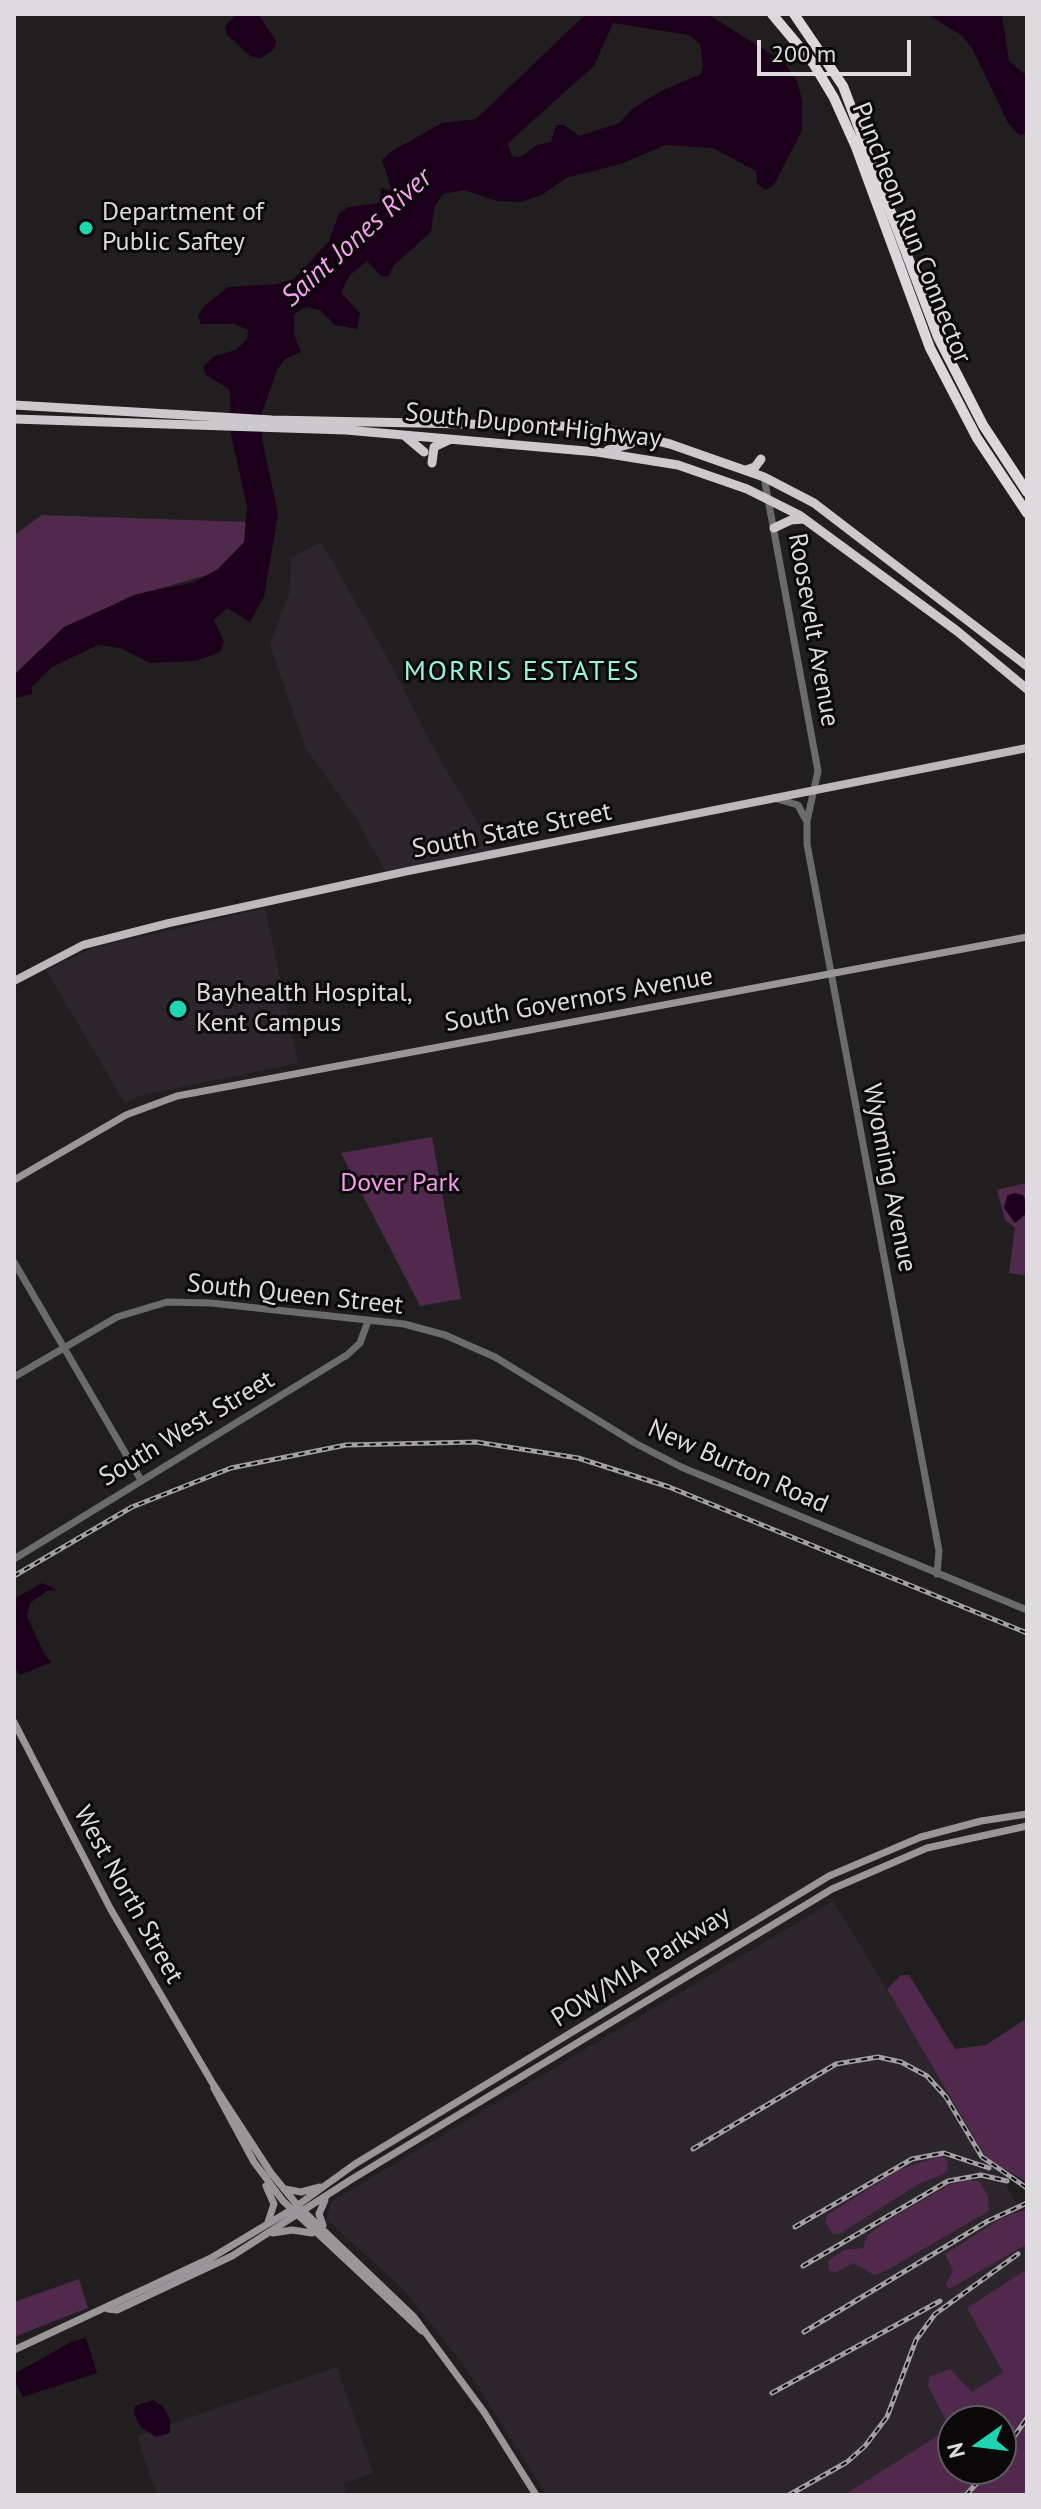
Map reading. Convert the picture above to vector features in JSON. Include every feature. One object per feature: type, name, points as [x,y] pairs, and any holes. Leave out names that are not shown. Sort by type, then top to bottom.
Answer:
[{"type":"highway","name":"Puncheon Run Connector","points":[[772,14],[808,56],[834,98],[856,147],[930,348],[977,438],[1027,513]]},
{"type":"highway","name":"Puncheon Run Connector","points":[[794,14],[843,86],[938,337],[983,425],[1027,492]]},
{"type":"highway","name":"South Dupont Highway","points":[[14,405],[225,422]]},
{"type":"highway","name":"South Dupont Highway","points":[[14,419],[270,424],[597,452],[678,465],[747,489],[806,519],[957,631],[1022,682],[1027,690]]},
{"type":"highway","points":[[421,436],[427,428],[460,423]]},
{"type":"highway","name":"South Dupont Highway","points":[[270,424],[561,426],[638,436],[670,444],[746,470],[814,503],[911,574],[1027,666]]},
{"type":"highway","points":[[402,434],[424,452]]},
{"type":"highway","points":[[597,452],[621,448],[638,436]]},
{"type":"highway","points":[[432,463],[434,447],[452,439]]},
{"type":"highway","points":[[643,457],[650,448],[670,444]]},
{"type":"highway","points":[[746,470],[755,467],[761,459]]},
{"type":"highway","points":[[747,489],[759,487],[765,479]]},
{"type":"highway","points":[[774,528],[791,520],[806,519]]},
{"type":"highway","points":[[839,542],[858,550],[893,577],[904,580],[911,574]]},
{"type":"main road","name":"South State Street","points":[[14,981],[65,953],[103,938],[319,889],[1027,748]]},
{"type":"main road","name":"South Governors Avenue","points":[[14,1180],[126,1115],[177,1096],[1027,937]]},
{"type":"main road","name":"West North Street","points":[[14,1722],[102,1895],[213,2084],[297,2211],[314,2234],[424,2333]]},
{"type":"main road","name":"POW/MIA Parkway","points":[[297,2211],[355,2164],[829,1876],[921,1837],[967,1824],[1027,1814]]},
{"type":"main road","name":"POW/MIA Parkway","points":[[297,2211],[853,1878],[958,1839],[1027,1826]]},
{"type":"main road","points":[[493,2094],[495,2081]]},
{"type":"main road","name":"West North Street","points":[[213,2084],[219,2101],[258,2169],[297,2211],[331,2237],[394,2296],[484,2412],[536,2495]]},
{"type":"main road","points":[[258,2169],[274,2204],[266,2230]]},
{"type":"main road","points":[[279,2183],[297,2192],[326,2186]]},
{"type":"main road","points":[[328,2195],[319,2215],[331,2237]]},
{"type":"main road","points":[[14,2350],[191,2270],[297,2211]]},
{"type":"main road","points":[[266,2230],[314,2234]]},
{"type":"street","name":"Roosevelt Avenue","points":[[765,479],[818,771],[814,790]]},
{"type":"street","name":"Wyoming Avenue","points":[[814,790],[806,822],[808,848],[939,1551],[937,1574]]},
{"type":"street","points":[[775,798],[798,805],[806,822]]},
{"type":"street","points":[[14,1262],[141,1480]]},
{"type":"street","name":"South Queen Street","points":[[14,1377],[117,1317],[167,1302],[211,1303],[404,1324],[445,1335]]},
{"type":"street","name":"South West Street","points":[[14,1559],[347,1355],[360,1343],[368,1321]]},
{"type":"street","name":"New Burton Road","points":[[445,1335],[495,1357],[670,1462],[1027,1610]]},
{"type":"shaded area","points":[[321,542],[392,666],[435,751],[494,850],[385,871],[357,819],[306,749],[270,645],[290,591],[291,558]]},
{"type":"shaded area","name":"Bayhealth Hospital, Kent Campus","points":[[265,908],[298,1063],[139,1096],[125,1103],[46,970],[93,948]]},
{"type":"shaded area","points":[[833,1901],[1027,2220],[1027,2269],[968,2308],[1003,2372],[972,2392],[963,2384],[957,2405],[937,2405],[937,2436],[845,2495],[547,2495],[463,2364],[403,2289],[326,2219],[332,2201]]},
{"type":"shaded area","points":[[337,2367],[373,2473],[344,2483],[347,2495],[157,2495],[137,2436]]},
{"type":"green space","points":[[42,515],[248,522],[250,541],[218,572],[126,598],[14,679],[14,535]]},
{"type":"green space","name":"Dover Park","points":[[432,1137],[461,1299],[420,1306],[341,1153]]},
{"type":"green space","points":[[1026,1183],[1027,1276],[1009,1273],[1015,1228],[1005,1220],[997,1190]]},
{"type":"green space","points":[[901,1975],[909,1975],[955,2049],[986,2045],[1027,2018],[1027,2182],[987,2159],[887,1989]]},
{"type":"green space","points":[[940,2156],[947,2159],[948,2169],[943,2174],[917,2185],[841,2233],[833,2234],[825,2222],[827,2215],[898,2170]]},
{"type":"green space","points":[[979,2181],[988,2196],[989,2211],[874,2275],[854,2263],[836,2272],[829,2271],[828,2261],[844,2250],[863,2248],[867,2236],[888,2220],[951,2184]]},
{"type":"green space","points":[[1027,2209],[1027,2244],[949,2289],[946,2284],[953,2271],[945,2254],[1002,2218]]},
{"type":"green space","points":[[1027,2269],[1027,2495],[844,2495],[937,2436],[937,2485],[1017,2485],[1017,2405],[938,2405],[928,2386],[929,2377],[950,2369],[972,2392],[1003,2372],[967,2308]]},
{"type":"green space","points":[[79,2279],[88,2308],[14,2337],[14,2302]]},
{"type":"water","points":[[237,14],[258,14],[276,41],[274,49],[260,59],[250,56],[227,35],[225,26]]},
{"type":"water","name":"Saint Jones River","points":[[586,14],[708,14],[785,63],[797,81],[802,100],[802,130],[774,185],[765,190],[757,184],[756,171],[713,148],[665,145],[621,164],[566,178],[542,195],[521,202],[497,201],[464,190],[443,194],[434,208],[431,232],[394,265],[388,277],[381,276],[367,261],[349,276],[341,293],[360,313],[357,329],[335,325],[320,310],[306,307],[294,314],[294,334],[301,352],[285,359],[277,370],[262,413],[262,439],[278,514],[264,597],[250,622],[227,608],[214,620],[224,642],[220,652],[196,661],[150,663],[120,648],[98,645],[52,667],[32,687],[32,694],[16,698],[14,702],[14,675],[64,627],[137,594],[195,582],[218,569],[244,542],[247,507],[231,434],[230,390],[206,375],[203,367],[214,356],[236,350],[247,339],[248,330],[234,324],[201,324],[198,316],[204,306],[228,287],[277,284],[294,279],[329,241],[339,213],[348,207],[380,203],[381,188],[392,191],[382,160],[390,152],[442,123],[476,119]],"holes":[[[613,23],[689,35],[700,44],[701,74],[659,92],[632,109],[619,123],[579,136],[564,125],[556,125],[551,142],[537,145],[521,157],[512,156],[507,144],[594,66]]]},
{"type":"water","points":[[927,14],[1002,14],[1009,61],[1027,76],[1027,132],[1020,136],[1008,123],[972,48],[961,35]]},
{"type":"water","points":[[1014,1193],[1023,1195],[1027,1204],[1026,1214],[1015,1223],[1004,1208],[1007,1196]]},
{"type":"water","points":[[42,1583],[57,1590],[47,1591],[30,1603],[27,1617],[46,1657],[52,1662],[20,1675],[14,1667],[14,1599]]},
{"type":"water","points":[[86,2338],[97,2373],[23,2397],[14,2380],[16,2373],[71,2342]]},
{"type":"water","points":[[153,2400],[163,2406],[170,2420],[170,2433],[156,2437],[141,2427],[134,2414],[135,2406]]},
{"type":"railway","points":[[14,1576],[132,1507],[231,1468],[346,1445],[476,1442],[578,1458],[669,1487],[1027,1633]]},
{"type":"railway","points":[[693,2149],[836,2064],[878,2057],[901,2062],[927,2076],[946,2097],[982,2157],[1027,2188]]},
{"type":"railway","points":[[795,2227],[912,2159],[944,2153],[989,2168]]},
{"type":"railway","points":[[803,2266],[948,2181],[981,2175],[1007,2181]]},
{"type":"railway","points":[[804,2332],[988,2221],[1027,2203]]},
{"type":"railway","points":[[789,2495],[847,2462],[865,2446],[887,2417],[916,2340],[935,2314],[1018,2254]]},
{"type":"railway","points":[[772,2393],[940,2301]]},
{"type":"railway","points":[[1017,2432],[1027,2418]]},
{"type":"railway","points":[[966,2495],[975,2485]]},
{"type":"place","name":"Department of Public Saftey","points":[[86,228]]},
{"type":"place","name":"Bayhealth Hospital, Kent Campus","points":[[178,1009]]},
{"type":"district","name":"MORRIS ESTATES","points":[[522,672]]}]
